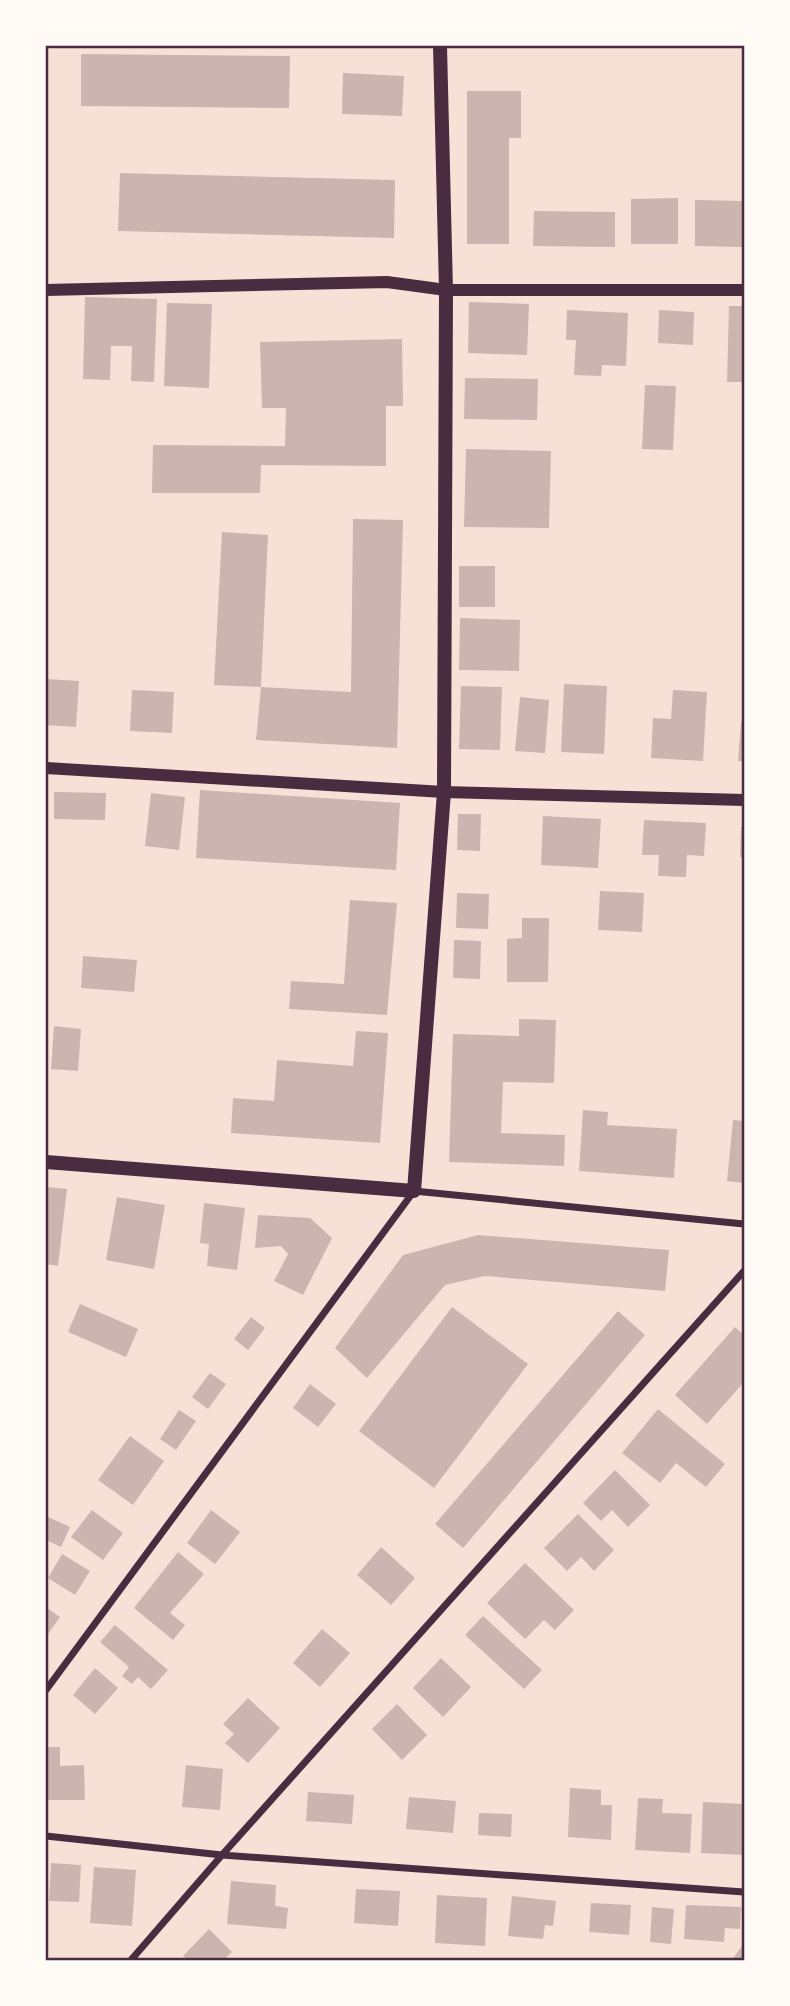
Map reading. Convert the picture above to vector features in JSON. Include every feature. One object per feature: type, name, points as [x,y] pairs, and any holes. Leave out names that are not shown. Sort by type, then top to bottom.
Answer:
[{"type":"main road","points":[[46,1161],[414,1191],[444,792],[446,290],[440,46]]},
{"type":"street","points":[[46,290],[387,282],[446,290],[744,290]]},
{"type":"street","points":[[46,768],[444,792],[744,800]]},
{"type":"street","points":[[46,1690],[414,1191],[744,1224]]},
{"type":"street","points":[[131,1961],[222,1855],[744,1271]]},
{"type":"street","points":[[46,1836],[222,1855],[744,1892]]},
{"type":"building","points":[[81,54],[290,56],[289,108],[81,106]]},
{"type":"building","points":[[343,73],[404,76],[402,116],[342,114]]},
{"type":"building","points":[[467,91],[521,91],[521,138],[509,138],[509,244],[467,244]]},
{"type":"building","points":[[120,173],[395,180],[394,238],[118,231]]},
{"type":"building","points":[[678,198],[678,244],[631,244],[631,199]]},
{"type":"building","points":[[695,200],[744,201],[744,247],[695,246]]},
{"type":"building","points":[[534,211],[615,212],[615,247],[533,246]]},
{"type":"building","points":[[85,297],[157,299],[154,382],[131,381],[132,346],[111,346],[110,380],[83,379]]},
{"type":"building","points":[[469,302],[529,304],[527,355],[468,353]]},
{"type":"building","points":[[167,303],[212,304],[209,388],[164,386]]},
{"type":"building","points":[[729,306],[744,306],[744,382],[727,382]]},
{"type":"building","points":[[567,310],[628,313],[626,366],[602,365],[601,376],[574,375],[576,340],[566,340]]},
{"type":"building","points":[[659,310],[694,312],[693,345],[658,343]]},
{"type":"building","points":[[402,339],[403,406],[386,406],[386,466],[261,465],[260,493],[152,493],[153,445],[285,446],[286,408],[262,408],[260,342]]},
{"type":"building","points":[[465,378],[538,379],[537,420],[464,419]]},
{"type":"building","points":[[645,385],[676,386],[673,450],[642,449]]},
{"type":"building","points":[[466,449],[551,451],[549,528],[464,527]]},
{"type":"building","points":[[353,519],[403,520],[397,748],[256,740],[261,687],[351,692]]},
{"type":"building","points":[[222,532],[268,535],[261,687],[214,685]]},
{"type":"building","points":[[459,566],[495,566],[495,607],[459,607]]},
{"type":"building","points":[[460,618],[520,620],[519,671],[459,670]]},
{"type":"building","points":[[46,679],[79,681],[76,727],[46,725]]},
{"type":"building","points":[[564,684],[607,686],[604,754],[561,752]]},
{"type":"building","points":[[461,686],[502,687],[500,750],[459,749]]},
{"type":"building","points":[[132,690],[174,692],[172,733],[130,731]]},
{"type":"building","points":[[673,690],[707,692],[703,761],[651,758],[653,718],[671,719]]},
{"type":"building","points":[[520,697],[549,700],[545,753],[515,751]]},
{"type":"building","points":[[741,722],[744,722],[744,761],[738,761]]},
{"type":"building","points":[[200,790],[400,803],[396,870],[196,858]]},
{"type":"building","points":[[54,792],[106,793],[105,820],[54,819]]},
{"type":"building","points":[[151,793],[185,797],[179,850],[145,846]]},
{"type":"building","points":[[458,814],[481,814],[480,851],[457,850]]},
{"type":"building","points":[[543,816],[601,819],[598,868],[541,865]]},
{"type":"building","points":[[644,820],[706,823],[704,856],[687,855],[686,877],[658,876],[659,855],[642,855]]},
{"type":"building","points":[[741,827],[744,827],[744,858],[740,857]]},
{"type":"building","points":[[600,891],[644,893],[642,932],[598,930]]},
{"type":"building","points":[[457,893],[489,894],[488,929],[456,928]]},
{"type":"building","points":[[350,900],[397,903],[387,1015],[289,1009],[291,981],[344,984]]},
{"type":"building","points":[[522,918],[549,918],[548,982],[507,982],[507,939],[522,938]]},
{"type":"building","points":[[454,940],[481,941],[480,979],[453,978]]},
{"type":"building","points":[[83,956],[137,960],[134,992],[81,988]]},
{"type":"building","points":[[519,1019],[556,1020],[554,1083],[503,1082],[501,1133],[565,1135],[564,1166],[449,1162],[453,1034],[519,1036]]},
{"type":"building","points":[[54,1026],[81,1029],[78,1071],[51,1069]]},
{"type":"building","points":[[356,1031],[388,1033],[380,1143],[231,1133],[233,1098],[274,1101],[277,1060],[353,1066]]},
{"type":"building","points":[[583,1110],[608,1112],[607,1125],[677,1129],[674,1178],[579,1171]]},
{"type":"building","points":[[733,1120],[744,1121],[744,1183],[727,1181]]},
{"type":"building","points":[[46,1187],[67,1189],[58,1266],[46,1264]]},
{"type":"building","points":[[117,1197],[165,1205],[154,1269],[106,1260]]},
{"type":"building","points":[[204,1203],[245,1208],[237,1270],[207,1266],[209,1244],[200,1243]]},
{"type":"building","points":[[258,1215],[310,1218],[332,1238],[303,1295],[274,1281],[288,1254],[281,1246],[255,1248]]},
{"type":"building","points":[[478,1235],[669,1250],[665,1291],[485,1276],[445,1285],[367,1378],[335,1348],[403,1255]]},
{"type":"building","points":[[80,1304],[138,1329],[126,1357],[68,1332]]},
{"type":"building","points":[[452,1307],[528,1364],[434,1488],[359,1431]]},
{"type":"building","points":[[618,1311],[645,1335],[463,1548],[435,1524]]},
{"type":"building","points":[[251,1317],[265,1328],[248,1350],[234,1339]]},
{"type":"building","points":[[735,1327],[744,1335],[744,1382],[707,1424],[675,1395]]},
{"type":"building","points":[[210,1373],[226,1384],[208,1409],[192,1397]]},
{"type":"building","points":[[310,1384],[336,1404],[318,1427],[293,1408]]},
{"type":"building","points":[[658,1409],[725,1464],[706,1487],[676,1463],[660,1483],[622,1453]]},
{"type":"building","points":[[179,1410],[196,1421],[176,1450],[160,1439]]},
{"type":"building","points":[[130,1436],[164,1461],[133,1505],[98,1480]]},
{"type":"building","points":[[615,1470],[650,1505],[628,1527],[612,1510],[601,1521],[583,1503]]},
{"type":"building","points":[[92,1510],[123,1533],[103,1560],[71,1537]]},
{"type":"building","points":[[211,1510],[240,1532],[215,1564],[187,1543]]},
{"type":"building","points":[[578,1514],[614,1550],[594,1571],[581,1557],[567,1571],[544,1548]]},
{"type":"building","points":[[46,1516],[70,1527],[61,1547],[46,1540]]},
{"type":"building","points":[[381,1547],[415,1578],[391,1605],[357,1575]]},
{"type":"building","points":[[178,1552],[204,1574],[170,1613],[185,1625],[173,1640],[134,1608]]},
{"type":"building","points":[[62,1554],[90,1571],[75,1595],[48,1578]]},
{"type":"building","points":[[525,1563],[574,1610],[555,1630],[544,1620],[525,1639],[487,1603]]},
{"type":"building","points":[[46,1607],[60,1617],[46,1637]]},
{"type":"building","points":[[483,1616],[542,1670],[524,1689],[465,1635]]},
{"type":"building","points":[[115,1625],[168,1670],[151,1689],[138,1677],[132,1684],[122,1676],[129,1667],[100,1642]]},
{"type":"building","points":[[322,1629],[350,1653],[320,1687],[293,1663]]},
{"type":"building","points":[[441,1658],[471,1687],[443,1717],[413,1688]]},
{"type":"building","points":[[95,1668],[118,1688],[95,1714],[73,1695]]},
{"type":"building","points":[[248,1698],[280,1728],[248,1763],[225,1743],[234,1734],[223,1724]]},
{"type":"building","points":[[397,1704],[427,1735],[402,1760],[372,1729]]},
{"type":"building","points":[[46,1747],[60,1747],[60,1766],[84,1765],[85,1800],[46,1800]]},
{"type":"building","points":[[186,1765],[223,1769],[220,1810],[182,1807]]},
{"type":"building","points":[[570,1788],[601,1790],[601,1805],[612,1805],[611,1840],[568,1837]]},
{"type":"building","points":[[308,1792],[354,1795],[352,1824],[306,1821]]},
{"type":"building","points":[[409,1797],[456,1801],[453,1833],[406,1829]]},
{"type":"building","points":[[638,1798],[663,1799],[662,1813],[692,1814],[690,1853],[635,1850]]},
{"type":"building","points":[[703,1802],[744,1804],[744,1855],[701,1853]]},
{"type":"building","points":[[479,1813],[512,1814],[511,1837],[478,1835]]},
{"type":"building","points":[[51,1863],[81,1865],[79,1902],[49,1901]]},
{"type":"building","points":[[94,1867],[136,1870],[132,1926],[90,1923]]},
{"type":"building","points":[[231,1881],[276,1885],[275,1906],[288,1908],[286,1929],[227,1924]]},
{"type":"building","points":[[356,1889],[400,1891],[398,1926],[354,1923]]},
{"type":"building","points":[[437,1895],[487,1898],[485,1946],[435,1943]]},
{"type":"building","points":[[512,1896],[556,1901],[553,1926],[545,1925],[543,1939],[508,1936]]},
{"type":"building","points":[[591,1903],[631,1905],[629,1935],[589,1932]]},
{"type":"building","points":[[686,1905],[741,1907],[740,1929],[725,1928],[724,1942],[684,1939]]},
{"type":"building","points":[[652,1907],[674,1909],[671,1944],[650,1942]]},
{"type":"building","points":[[209,1929],[232,1952],[223,1960],[188,1960],[183,1956]]},
{"type":"building","points":[[744,1943],[744,1960],[732,1960]]}]
